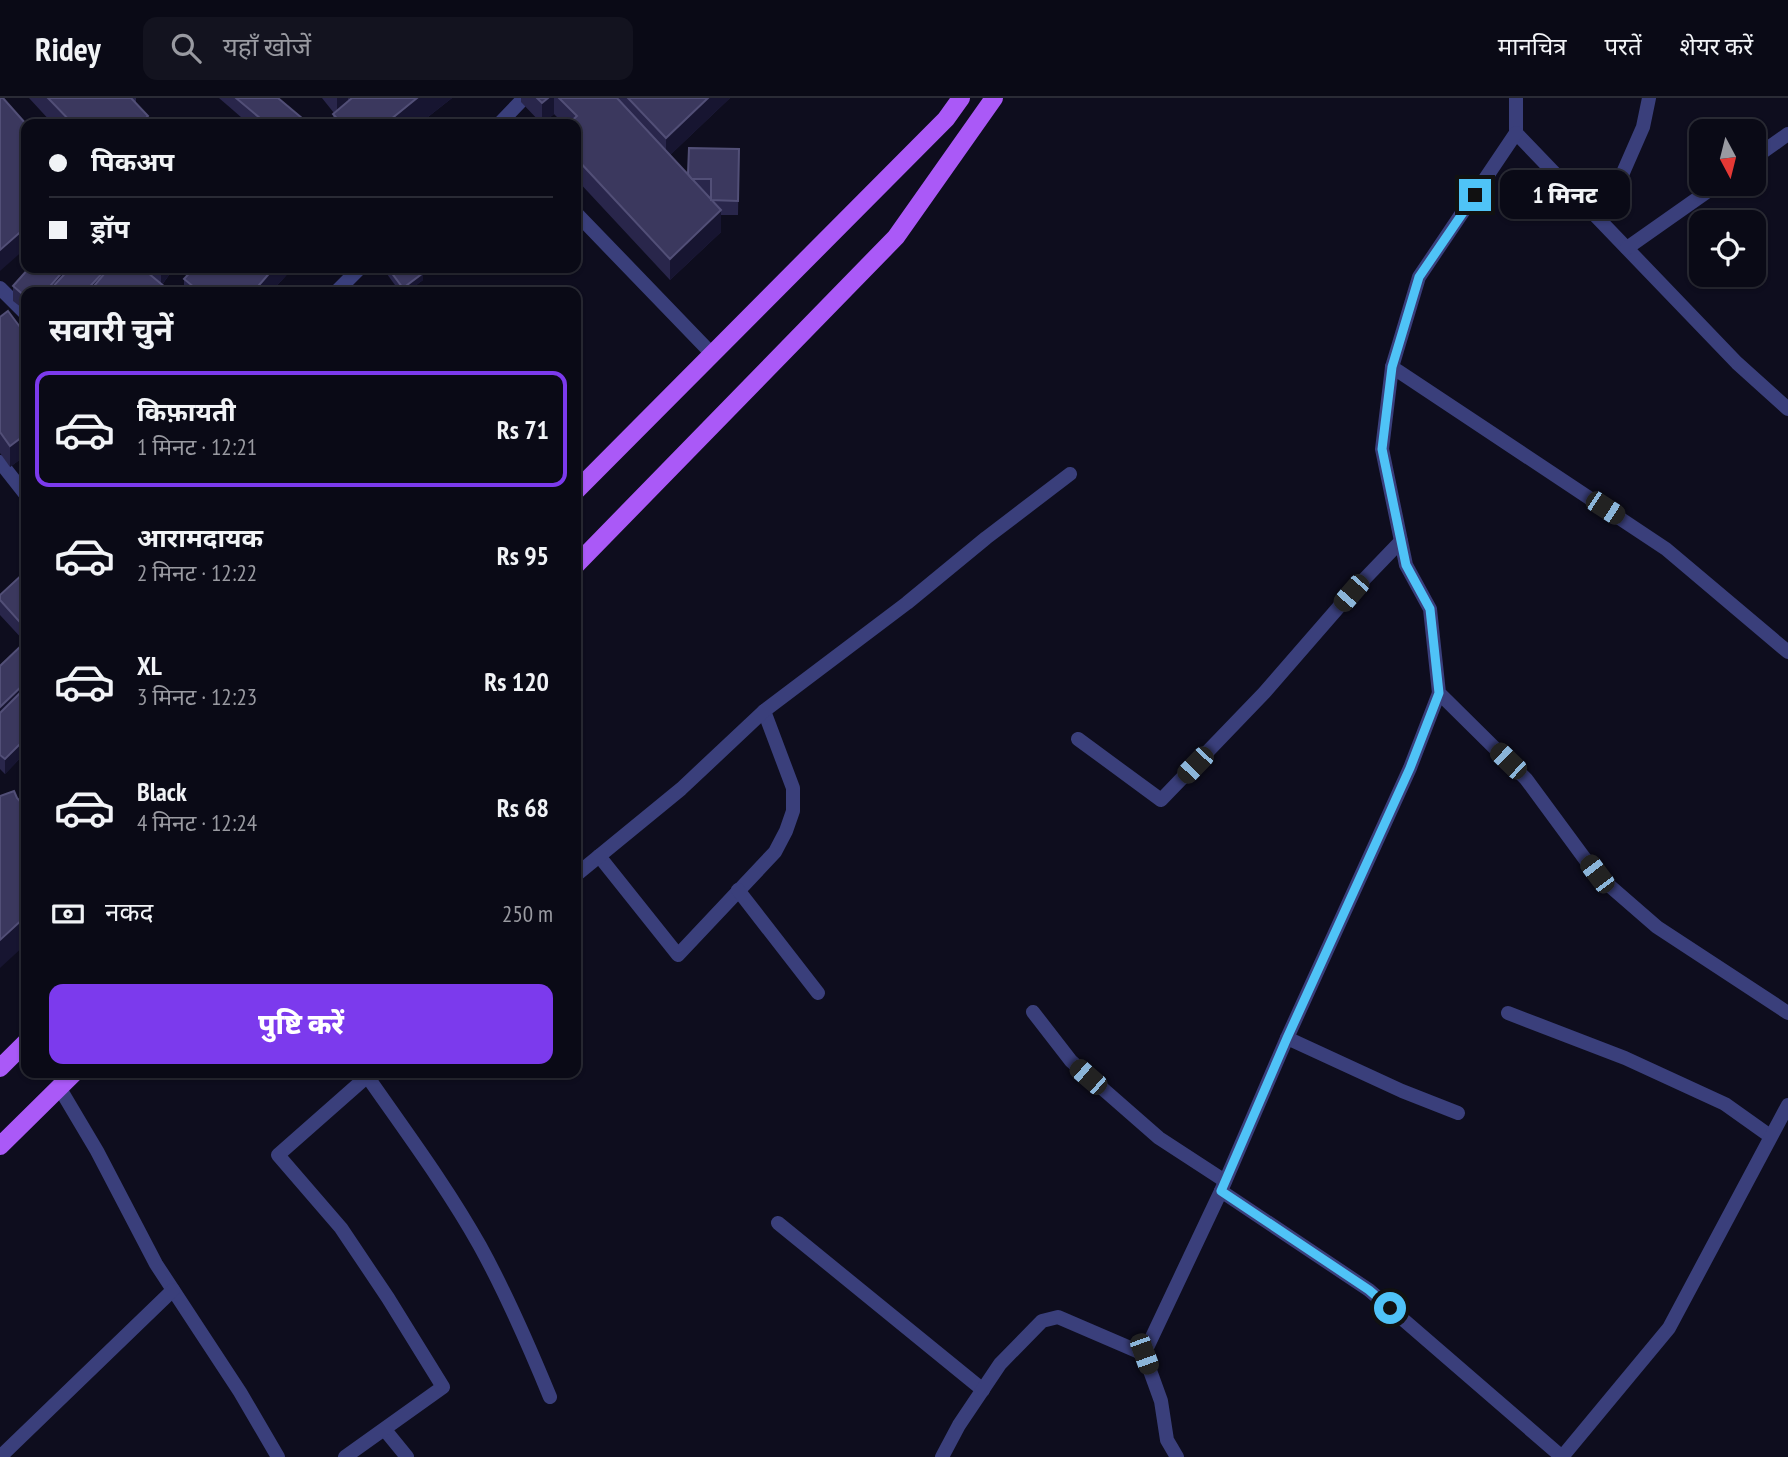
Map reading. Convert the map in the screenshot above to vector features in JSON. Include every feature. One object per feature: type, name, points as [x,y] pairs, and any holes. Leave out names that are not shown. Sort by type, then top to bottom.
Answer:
[{"type":"main road","points":[[581,486],[946,119],[961,98]]},
{"type":"main road","points":[[581,560],[896,237],[995,98]]},
{"type":"main road","points":[[0,1068],[21,1047]]},
{"type":"main road","points":[[0,1146],[69,1078]]},
{"type":"street","points":[[504,119],[524,98]]},
{"type":"street","points":[[1177,1457],[1167,1440],[1161,1401],[1144,1354],[1223,1186],[1410,768],[1439,693],[1430,609],[1406,565],[1382,449],[1392,367],[1419,277],[1516,133],[1516,98]]},
{"type":"street","points":[[1583,202],[1622,174],[1643,127],[1648,98]]},
{"type":"street","points":[[1516,133],[1737,363],[1788,409]]},
{"type":"street","points":[[1766,150],[1788,134]]},
{"type":"street","points":[[1627,248],[1701,196]]},
{"type":"street","points":[[581,218],[712,355]]},
{"type":"street","points":[[341,287],[355,273]]},
{"type":"street","points":[[0,288],[21,309]]},
{"type":"street","points":[[1392,367],[1666,549],[1788,652]]},
{"type":"street","points":[[0,462],[21,489]]},
{"type":"street","points":[[581,871],[681,789],[764,711],[907,603],[1070,474]]},
{"type":"street","points":[[1078,740],[1161,800],[1264,693],[1351,593],[1401,541]]},
{"type":"street","points":[[1439,693],[1526,779],[1597,874],[1657,928],[1788,1013]]},
{"type":"street","points":[[599,856],[678,956],[775,852],[786,831],[793,811],[793,788],[764,711]]},
{"type":"street","points":[[738,890],[818,993]]},
{"type":"street","points":[[1033,1012],[1071,1061],[1159,1138],[1369,1290],[1562,1457],[1669,1328],[1788,1105]]},
{"type":"street","points":[[1508,1013],[1625,1058],[1725,1104],[1770,1136]]},
{"type":"street","points":[[1287,1038],[1402,1091],[1458,1113]]},
{"type":"street","points":[[345,1457],[443,1387],[341,1228],[278,1155],[365,1078]]},
{"type":"street","points":[[372,1078],[446,1189],[480,1246],[521,1328],[550,1397]]},
{"type":"street","points":[[59,1087],[97,1150],[156,1264],[240,1392],[278,1457]]},
{"type":"street","points":[[778,1223],[982,1390]]},
{"type":"street","points":[[0,1457],[173,1290]]},
{"type":"street","points":[[942,1457],[959,1425],[1000,1364],[1042,1321],[1058,1317],[1144,1354]]},
{"type":"street","points":[[385,1430],[407,1457]]},
{"type":"street","points":[[1160,1457],[1167,1440]]},
{"type":"building","points":[[0,98],[3,98],[22,119],[21,231],[0,250]]},
{"type":"building","points":[[48,98],[131,98],[148,116],[145,119],[68,119]]},
{"type":"building","points":[[236,98],[278,98],[303,119],[261,119]]},
{"type":"building","points":[[352,98],[417,98],[391,119],[338,119],[333,114]]},
{"type":"building","points":[[559,98],[617,98],[721,210],[670,259],[581,163],[581,119],[574,119],[577,116]]},
{"type":"building","points":[[628,98],[708,98],[666,138]]},
{"type":"building","points":[[689,148],[739,149],[738,201],[711,200],[711,179],[692,179],[688,174]]},
{"type":"building","points":[[25,273],[62,273],[49,287],[21,287],[21,293],[13,286]]},
{"type":"building","points":[[65,273],[102,273],[90,287],[53,287]]},
{"type":"building","points":[[105,273],[148,273],[165,287],[93,287]]},
{"type":"building","points":[[189,273],[270,273],[257,287],[194,287],[184,279]]},
{"type":"building","points":[[392,273],[423,273],[404,287]]},
{"type":"building","points":[[8,311],[21,328],[21,438],[10,446],[0,432],[0,317]]},
{"type":"building","points":[[21,576],[21,623],[0,600],[0,595]]},
{"type":"building","points":[[21,646],[21,687],[0,707],[0,666]]},
{"type":"building","points":[[21,692],[21,743],[5,759],[0,755],[0,713]]},
{"type":"building","points":[[14,791],[21,802],[21,921],[0,940],[0,796]]},
{"type":"route","points":[[1390,1308],[1369,1290],[1221,1191],[1287,1038],[1410,768],[1439,693],[1430,609],[1406,565],[1382,449],[1392,367],[1419,277],[1475,195]]}]
